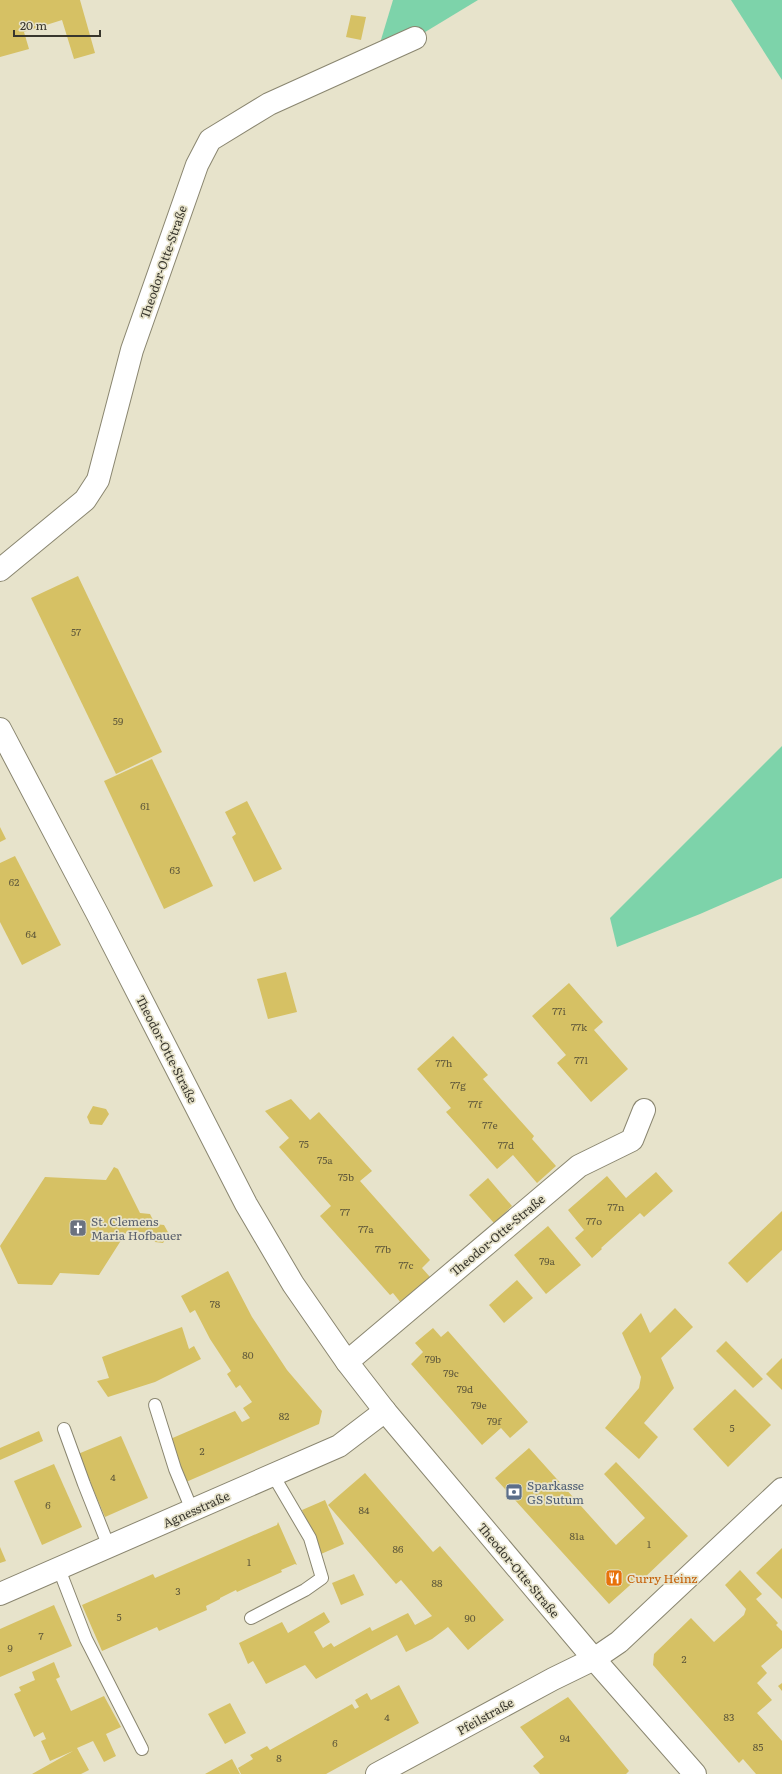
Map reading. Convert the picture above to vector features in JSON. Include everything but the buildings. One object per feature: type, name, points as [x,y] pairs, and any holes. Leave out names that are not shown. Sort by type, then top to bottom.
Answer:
[{"type":"street","name":"Theodor-Otte-Straße","points":[[0,570],[85,500],[98,480],[132,350],[197,165],[210,140],[269,104],[415,38]]},
{"type":"street","name":"Theodor-Otte-Straße","points":[[0,729],[98,915],[246,1204],[293,1284],[347,1362],[385,1411],[594,1659],[695,1774]]},
{"type":"street","name":"Theodor-Otte-Straße","points":[[347,1362],[579,1166],[632,1140],[644,1110]]},
{"type":"street","name":"Agnesstraße","points":[[0,1594],[339,1446],[385,1411]]},
{"type":"street","name":"Pfeilstraße","points":[[377,1774],[553,1679],[594,1659],[620,1642],[782,1489]]},
{"type":"lane","points":[[155,1405],[175,1469],[192,1510]]},
{"type":"lane","points":[[64,1429],[109,1547]]},
{"type":"lane","points":[[251,1618],[305,1590],[322,1578],[310,1538],[273,1475]]},
{"type":"lane","points":[[59,1569],[86,1639],[142,1749]]},
{"type":"green space","points":[[393,0],[478,0],[374,63]]},
{"type":"green space","points":[[731,0],[782,0],[782,80]]},
{"type":"green space","points":[[782,746],[782,878],[700,914],[617,947],[610,918]]},
{"type":"place","name":"St. Clemens Maria Hofbauer","points":[[78,1228]]},
{"type":"place","name":"Sparkasse GS Sutum","points":[[514,1492]]},
{"type":"place","name":"Curry Heinz","points":[[614,1578]]}]
